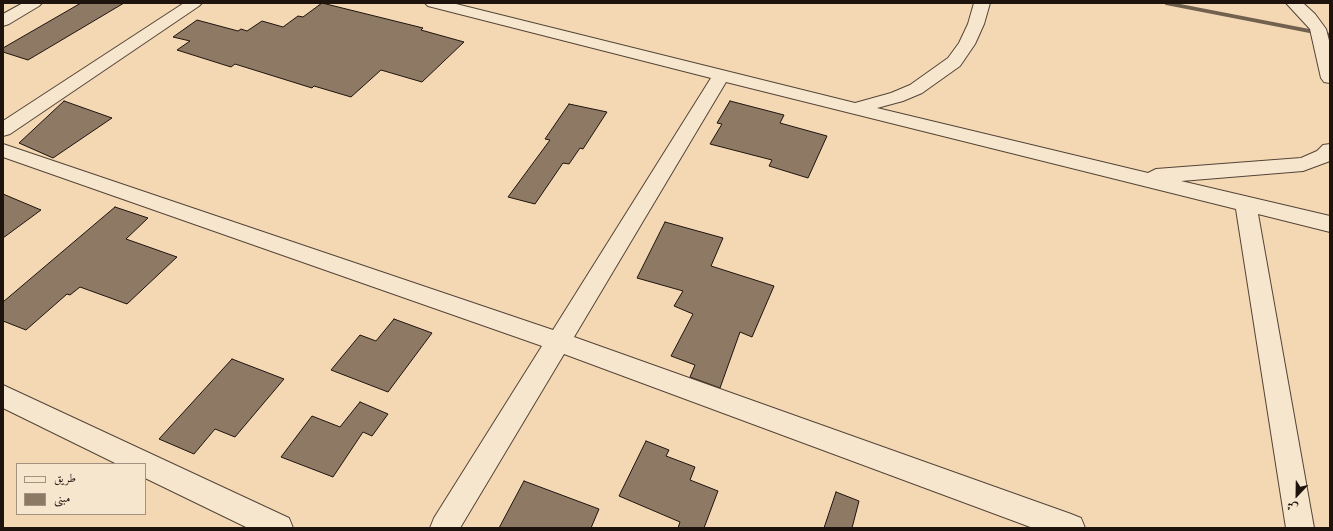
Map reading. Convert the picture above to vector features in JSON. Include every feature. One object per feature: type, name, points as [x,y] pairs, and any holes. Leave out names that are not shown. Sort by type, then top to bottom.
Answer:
[{"type":"street","points":[[3,21],[34,3]]},
{"type":"street","points":[[3,130],[194,3]]},
{"type":"street","points":[[433,3],[468,7],[856,109],[1330,224]]},
{"type":"street","points":[[856,109],[897,97],[916,88],[954,62],[970,38],[982,3]]},
{"type":"street","points":[[1294,3],[1309,16],[1318,29],[1330,78]]},
{"type":"street","points":[[444,528],[722,75]]},
{"type":"street","points":[[3,150],[559,342],[1071,528]]},
{"type":"street","points":[[1138,178],[1303,164],[1324,156],[1330,150]]},
{"type":"street","points":[[1246,204],[1300,528]]},
{"type":"street","points":[[3,396],[143,463]]},
{"type":"street","points":[[146,464],[279,528]]},
{"type":"building","points":[[81,3],[124,3],[28,60],[3,52],[3,48]]},
{"type":"building","points":[[322,3],[423,28],[421,30],[464,42],[422,82],[381,70],[351,97],[314,86],[312,88],[235,64],[231,67],[177,50],[190,41],[173,37],[197,20],[238,31],[241,29],[247,31],[262,21],[283,27],[298,16],[303,17]]},
{"type":"building","points":[[64,101],[112,118],[53,158],[19,143]]},
{"type":"building","points":[[730,101],[784,115],[780,123],[827,136],[808,178],[769,166],[772,160],[710,144],[722,124],[717,123]]},
{"type":"building","points":[[569,104],[607,112],[583,149],[580,148],[569,164],[563,163],[535,204],[508,197],[550,140],[545,139]]},
{"type":"building","points":[[3,194],[41,210],[3,238]]},
{"type":"building","points":[[115,207],[148,218],[126,239],[177,257],[127,304],[80,287],[70,295],[67,294],[26,330],[3,321],[3,302]]},
{"type":"building","points":[[665,222],[723,238],[711,266],[774,286],[752,337],[740,332],[720,388],[690,377],[695,365],[671,356],[693,314],[674,306],[683,291],[637,278]]},
{"type":"building","points":[[394,319],[432,333],[388,392],[331,370],[360,335],[376,341]]},
{"type":"building","points":[[232,359],[284,379],[235,437],[215,429],[194,454],[159,439]]},
{"type":"building","points":[[360,402],[388,414],[372,436],[363,432],[333,477],[281,457],[312,416],[340,427]]},
{"type":"building","points":[[646,441],[669,450],[666,456],[695,467],[690,480],[718,491],[704,528],[678,528],[680,522],[619,496]]},
{"type":"building","points":[[524,481],[599,509],[591,528],[499,528]]},
{"type":"building","points":[[836,492],[859,501],[852,528],[824,528]]},
{"type":"waterway","points":[[1166,3],[1330,35]]}]
